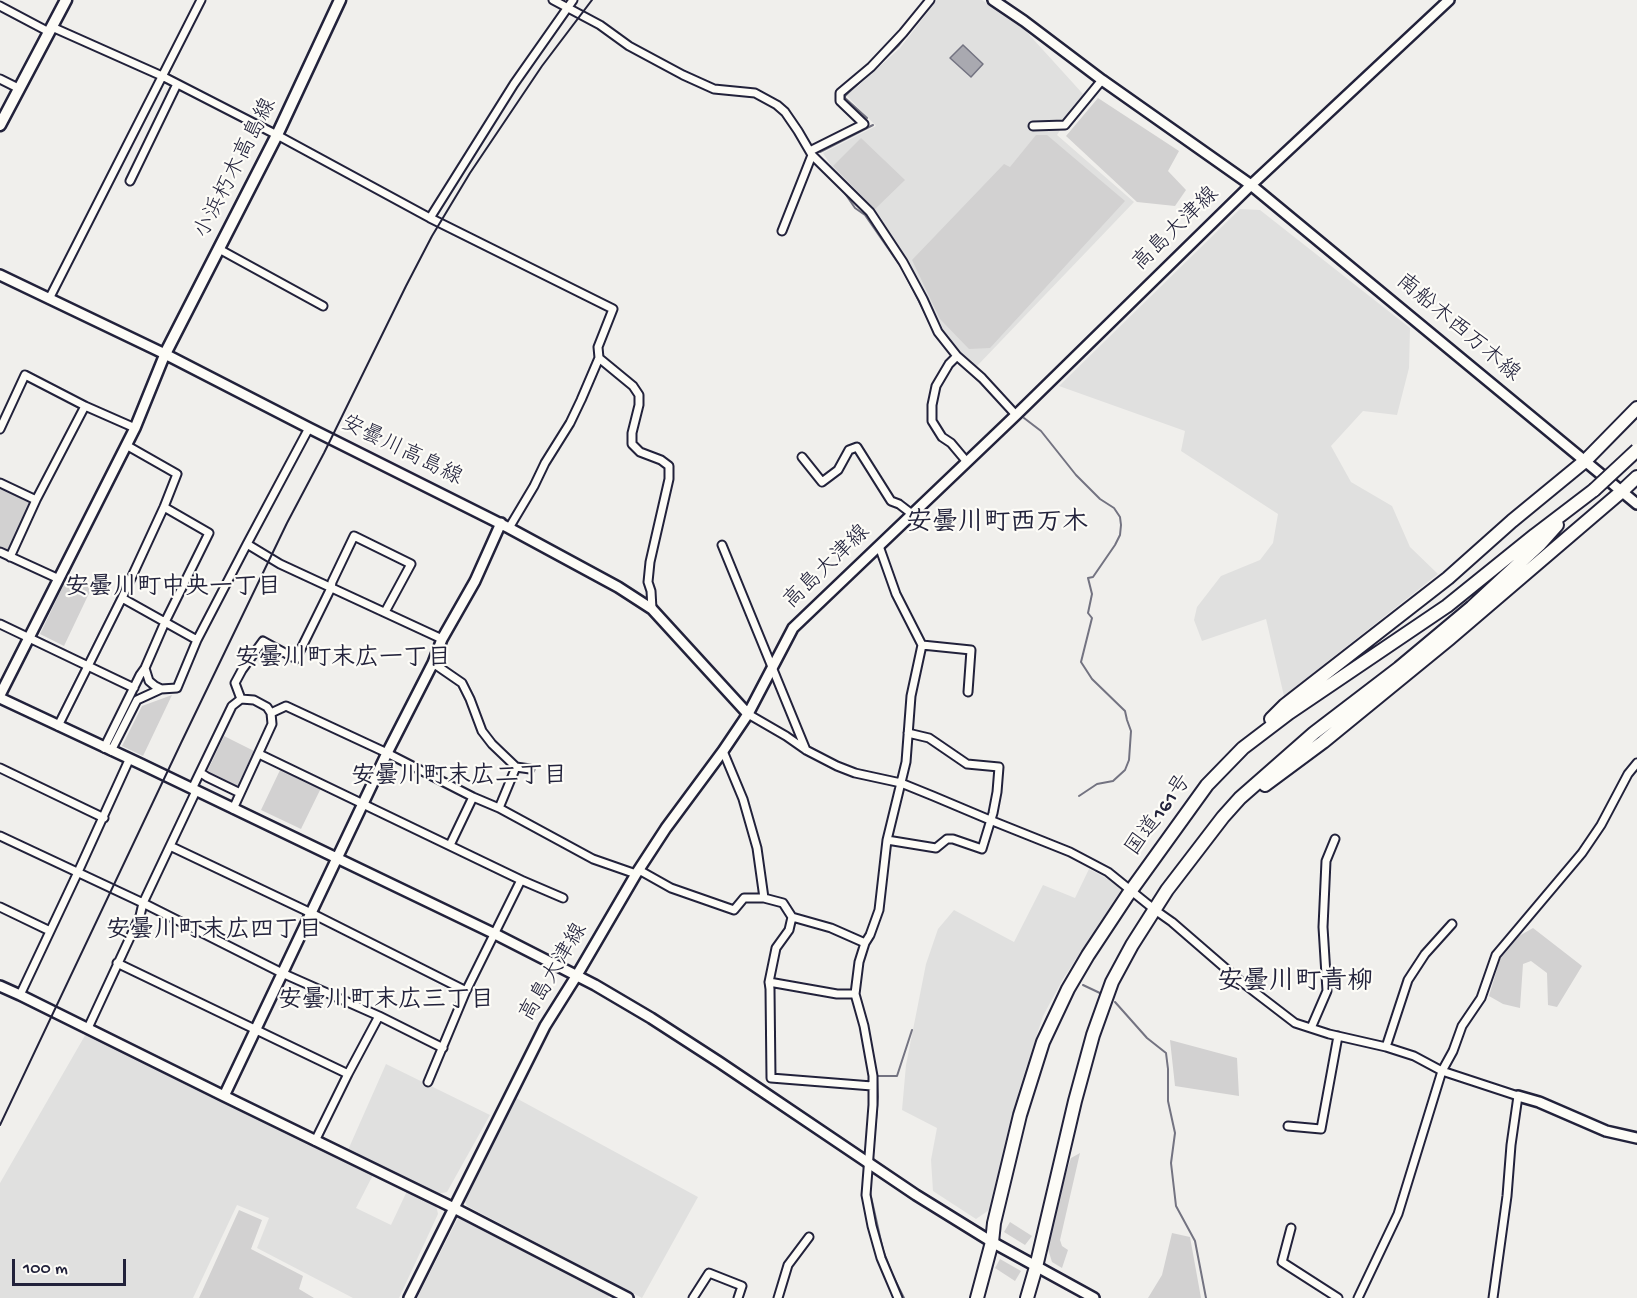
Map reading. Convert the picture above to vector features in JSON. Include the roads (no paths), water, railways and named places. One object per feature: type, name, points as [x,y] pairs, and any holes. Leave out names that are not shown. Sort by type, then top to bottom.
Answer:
[{"type":"highway","points":[[1243,748],[1285,705],[1448,578],[1585,461],[1637,408]]},
{"type":"highway","name":"国道161号","points":[[977,1298],[1020,1115],[1042,1042],[1068,989],[1131,890],[1207,785],[1243,748],[1289,713],[1447,606],[1594,490],[1637,450]]},
{"type":"highway","points":[[1240,798],[1256,792],[1323,742],[1449,639],[1637,477]]},
{"type":"highway","name":"国道161号","points":[[1027,1298],[1075,1101],[1096,1026],[1112,982],[1132,945],[1199,846],[1240,798],[1314,733],[1399,668],[1472,607],[1540,544],[1576,504]]},
{"type":"main road","points":[[0,125],[66,0]]},
{"type":"main road","name":"小浜朽木高島線","points":[[165,354],[277,135],[340,0]]},
{"type":"street","points":[[49,299],[201,0]]},
{"type":"street","points":[[553,0],[600,25],[629,46],[683,75],[714,89],[755,93],[785,112],[811,153],[870,212],[903,262],[938,332],[957,356],[982,378],[1016,415]]},
{"type":"street","points":[[430,218],[514,84],[573,0]]},
{"type":"street","points":[[783,231],[811,153],[864,124],[840,101],[840,93],[871,67],[930,0]]},
{"type":"street","name":"南船木西万木線","points":[[993,0],[1251,185],[1637,504]]},
{"type":"street","name":"高島大津線","points":[[409,1298],[545,1026],[637,872],[748,714],[794,628],[1251,185],[1449,0]]},
{"type":"street","points":[[0,6],[162,76],[430,218],[613,309],[598,347],[599,358],[570,423],[545,463],[534,486],[505,526],[442,639],[433,663],[387,753],[224,1096]]},
{"type":"street","points":[[0,79],[20,89]]},
{"type":"street","points":[[1033,126],[1065,125],[1102,80]]},
{"type":"street","points":[[130,181],[177,84]]},
{"type":"street","points":[[219,249],[323,306]]},
{"type":"street","name":"安曇川高島線","points":[[0,275],[165,354],[505,526],[618,587],[652,609],[748,714]]},
{"type":"street","points":[[165,354],[135,428],[0,697],[577,975],[710,1055],[916,1195],[992,1242],[1094,1298]]},
{"type":"street","points":[[957,356],[949,364],[936,386],[932,405],[932,421],[942,437],[951,443],[967,462]]},
{"type":"street","points":[[599,358],[633,386],[639,395],[632,444],[640,452],[661,460],[669,466],[669,479],[650,562],[648,582],[652,609]]},
{"type":"street","points":[[0,429],[25,375],[85,406],[135,428]]},
{"type":"street","points":[[10,557],[85,406]]},
{"type":"street","points":[[108,750],[137,700],[161,689],[177,688],[197,640],[309,428]]},
{"type":"street","points":[[58,726],[122,598],[177,474],[126,445]]},
{"type":"street","points":[[802,457],[822,482],[838,470],[849,450],[857,447],[891,501],[912,514]]},
{"type":"street","points":[[0,483],[36,501]]},
{"type":"street","points":[[108,750],[140,675],[209,533],[164,507]]},
{"type":"street","points":[[241,699],[235,683],[263,641],[296,658],[354,536],[411,564],[385,612]]},
{"type":"street","points":[[247,544],[280,564],[442,639]]},
{"type":"street","points":[[722,545],[806,750]]},
{"type":"street","points":[[879,546],[896,594],[922,645],[911,696],[906,762],[887,840],[879,910],[859,962],[855,994],[864,1026],[873,1076],[866,1195],[881,1258],[898,1298]]},
{"type":"street","points":[[0,552],[59,579]]},
{"type":"street","points":[[122,598],[197,640]]},
{"type":"street","points":[[0,624],[134,688]]},
{"type":"street","points":[[922,645],[970,650],[968,692]]},
{"type":"street","points":[[433,663],[462,683],[482,731],[492,744],[516,767],[530,769]]},
{"type":"street","points":[[145,668],[149,681],[161,689]]},
{"type":"street","points":[[88,1028],[140,916],[143,903],[232,705],[241,699],[254,700],[271,712],[272,724],[233,809]]},
{"type":"street","points":[[271,712],[286,706],[499,808],[594,859],[637,872],[671,888],[734,910],[744,898],[764,898],[783,903],[792,917],[831,928],[865,943]]},
{"type":"street","points":[[748,714],[806,750],[855,773],[901,783],[1070,852],[1108,872],[1295,1023],[1414,1056],[1442,1071],[1539,1102],[1606,1131],[1637,1138]]},
{"type":"street","points":[[887,840],[936,848],[947,839],[953,839],[982,849],[998,792],[999,767],[967,764],[929,738],[909,733]]},
{"type":"street","points":[[723,751],[743,799],[757,848],[764,898]]},
{"type":"street","points":[[259,754],[563,898]]},
{"type":"street","points":[[20,995],[129,760]]},
{"type":"street","points":[[1358,1298],[1398,1214],[1442,1071],[1453,1051],[1462,1026],[1481,998],[1496,955],[1582,853],[1601,825],[1628,774],[1637,763]]},
{"type":"street","points":[[499,808],[516,767]]},
{"type":"street","points":[[0,768],[104,818]]},
{"type":"street","points":[[201,772],[240,793]]},
{"type":"street","points":[[450,845],[473,797]]},
{"type":"street","points":[[0,836],[143,903],[282,973],[379,1016],[443,1048]]},
{"type":"street","points":[[1311,1028],[1327,991],[1323,927],[1326,861],[1335,839]]},
{"type":"street","points":[[170,846],[311,913],[466,991]]},
{"type":"street","points":[[428,1082],[466,991],[521,880]]},
{"type":"street","points":[[0,907],[50,931]]},
{"type":"street","points":[[792,917],[789,930],[776,948],[769,982],[771,1078],[872,1086]]},
{"type":"street","points":[[1386,1047],[1408,980],[1425,954],[1452,924]]},
{"type":"street","points":[[117,963],[348,1074]]},
{"type":"street","points":[[769,982],[837,994],[855,994]]},
{"type":"street","points":[[0,987],[454,1208],[628,1298]]},
{"type":"street","points":[[315,1141],[379,1016]]},
{"type":"street","points":[[1288,1126],[1321,1129],[1338,1036]]},
{"type":"street","points":[[1501,1298],[1493,1296],[1508,1196],[1511,1145],[1518,1096]]},
{"type":"street","points":[[1291,1228],[1282,1262],[1338,1298]]},
{"type":"street","points":[[778,1298],[788,1265],[809,1237]]},
{"type":"street","points":[[693,1298],[709,1273],[742,1286],[738,1298]]},
{"type":"waterway","points":[[867,118],[845,96],[899,45],[925,12]]},
{"type":"waterway","points":[[820,152],[873,125]]},
{"type":"waterway","points":[[842,189],[855,208],[865,215],[903,270],[934,331]]},
{"type":"waterway","points":[[946,348],[951,354]]},
{"type":"waterway","points":[[958,362],[981,383]]},
{"type":"waterway","points":[[1024,418],[1041,431],[1076,475],[1100,499],[1114,508],[1120,517],[1120,535],[1115,545],[1093,577],[1088,578],[1092,594],[1088,613],[1092,618],[1081,662],[1092,679],[1125,711],[1131,731],[1129,760],[1125,770],[1113,781],[1097,784],[1079,796]]},
{"type":"waterway","points":[[1083,985],[1102,994]]},
{"type":"waterway","points":[[1115,1002],[1147,1038],[1166,1053],[1168,1101],[1175,1133],[1171,1163],[1176,1206],[1195,1241],[1206,1298]]},
{"type":"waterway","points":[[873,1154],[878,1097],[877,1076],[897,1076],[912,1030]]},
{"type":"waterway","points":[[871,1180],[870,1192],[883,1250],[904,1298]]},
{"type":"railway","points":[[0,1125],[287,523],[432,236],[470,173],[542,66],[592,0]]},
{"type":"district","name":"安曇川町西万木","points":[[997,525]]},
{"type":"district","name":"安曇川町中央一丁目","points":[[173,589]]},
{"type":"district","name":"安曇川町末広一丁目","points":[[343,660]]},
{"type":"district","name":"安曇川町末広二丁目","points":[[459,778]]},
{"type":"district","name":"安曇川町末広四丁目","points":[[214,932]]},
{"type":"district","name":"安曇川町青柳","points":[[1295,984]]},
{"type":"district","name":"安曇川町末広三丁目","points":[[386,1002]]}]
